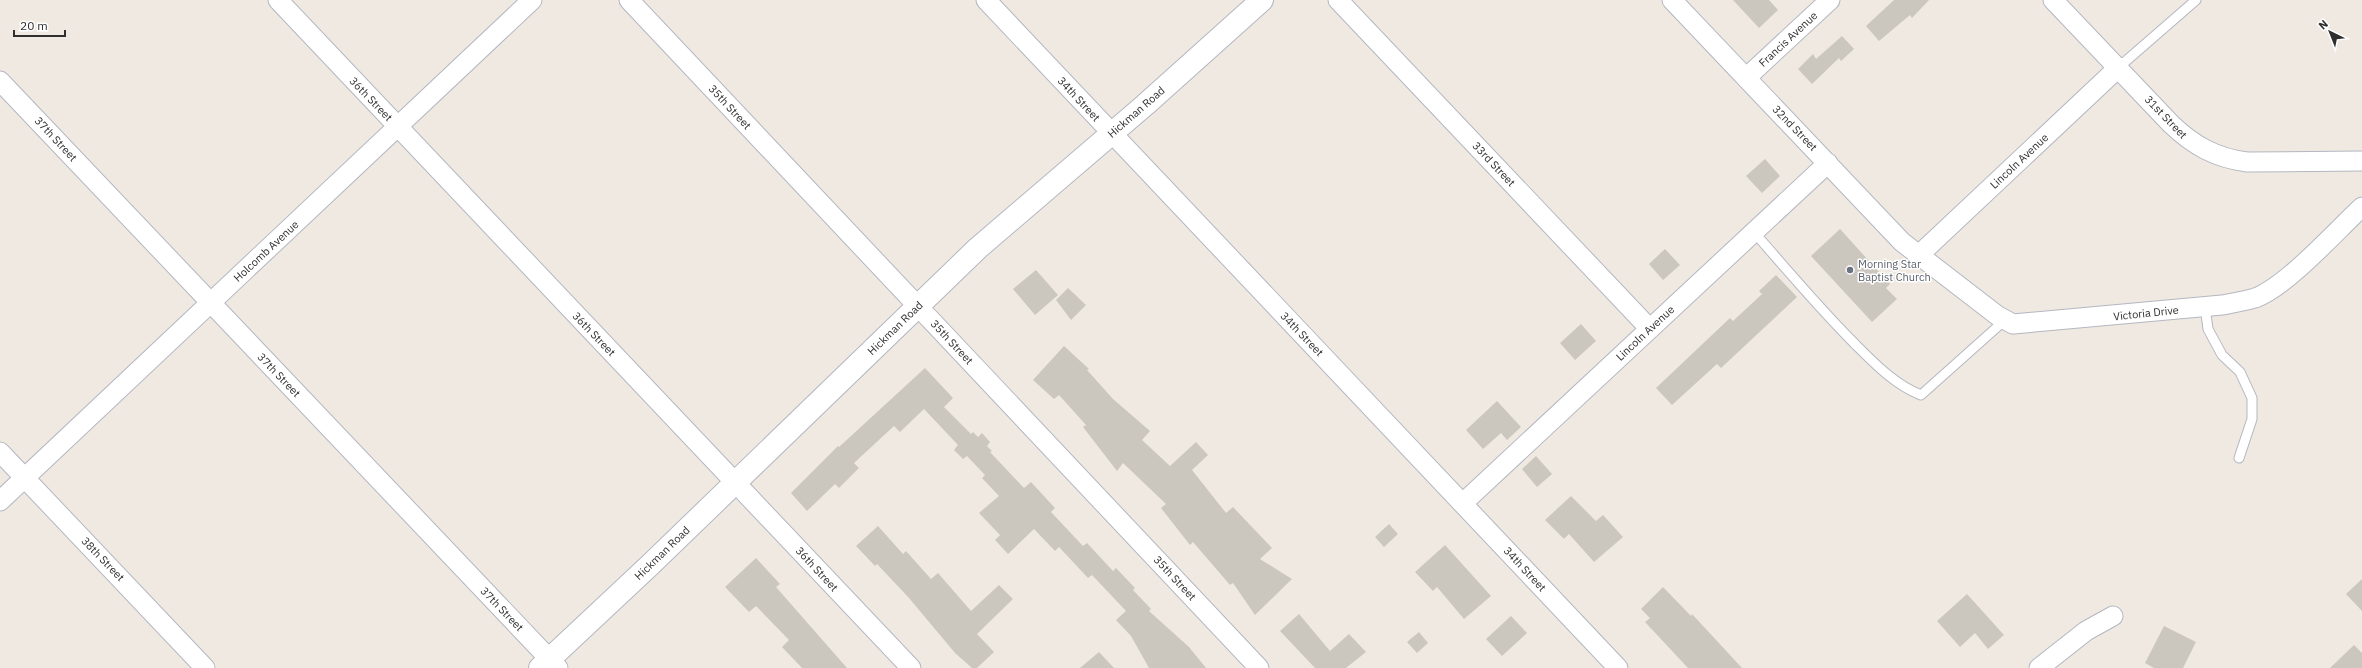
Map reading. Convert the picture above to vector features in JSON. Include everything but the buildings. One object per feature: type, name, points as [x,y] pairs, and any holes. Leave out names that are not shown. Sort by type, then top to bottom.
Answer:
[{"type":"main road","name":"Hickman Road","points":[[549,665],[735,482],[978,248],[1111,134],[1262,0]]},
{"type":"street","name":"36th Street","points":[[278,0],[911,668]]},
{"type":"street","name":"Holcomb Avenue","points":[[0,501],[532,0]]},
{"type":"street","name":"35th Street","points":[[629,0],[1259,668]]},
{"type":"street","name":"34th Street","points":[[986,0],[1111,134],[1463,503],[1618,668]]},
{"type":"street","name":"33rd Street","points":[[1338,0],[1650,329]]},
{"type":"street","name":"32nd Street","points":[[1672,0],[1902,242],[1919,255]]},
{"type":"street","name":"Francis Avenue","points":[[1746,78],[1830,0]]},
{"type":"street","name":"31st Street","points":[[2053,0],[2120,67],[2171,124],[2188,140],[2208,152],[2230,160],[2247,162],[2362,161]]},
{"type":"street","name":"Lincoln Avenue","points":[[1919,255],[2120,67]]},
{"type":"street","name":"37th Street","points":[[0,81],[211,303],[549,665]]},
{"type":"street","name":"Lincoln Avenue","points":[[1463,503],[1828,163]]},
{"type":"street","name":"Victoria Drive","points":[[1919,255],[2005,320],[2014,324],[2034,324],[2205,307],[2255,298],[2275,287],[2362,207]]},
{"type":"street","name":"38th Street","points":[[0,452],[205,668]]},
{"type":"street","points":[[2039,668],[2086,631],[2113,616]]},
{"type":"lane","points":[[2120,67],[2196,0]]},
{"type":"lane","points":[[1754,232],[1830,318],[1870,359],[1908,390],[1921,395],[2005,320]]},
{"type":"lane","points":[[2205,307],[2208,329],[2218,349],[2222,355],[2240,372],[2252,398],[2252,419],[2239,458]]},
{"type":"place","name":"Morning Star Baptist Church","points":[[1850,270]]}]
